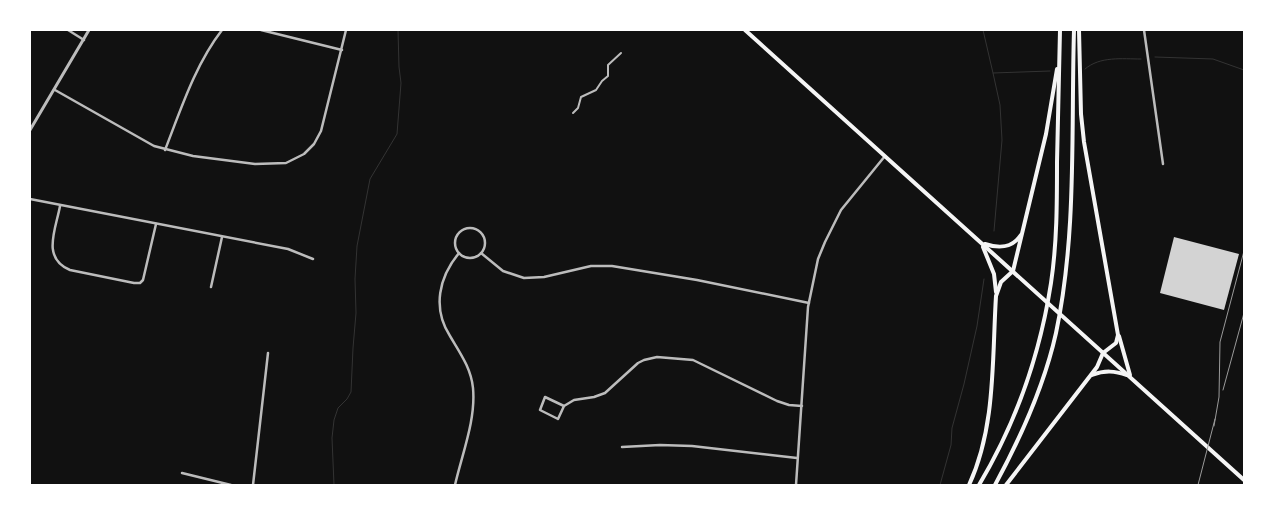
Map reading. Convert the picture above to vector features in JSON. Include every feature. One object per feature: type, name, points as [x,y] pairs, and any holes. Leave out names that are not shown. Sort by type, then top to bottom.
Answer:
[{"type":"main road","points":[[745,30],[1244,480]]},
{"type":"main road","points":[[979,485],[1002,442],[1021,399],[1035,356],[1052,282],[1057,219],[1060,30]]},
{"type":"main road","points":[[995,485],[1017,444],[1044,374],[1064,292],[1070,224],[1074,30]]},
{"type":"main road","points":[[1079,30],[1081,114],[1086,160],[1118,331],[1131,377]]},
{"type":"main road","points":[[996,296],[1001,282],[1013,271],[1024,229],[1048,125],[1059,55]]},
{"type":"main road","points":[[981,242],[996,247],[1009,246],[1018,239],[1024,229]]},
{"type":"main road","points":[[969,485],[983,444],[988,418],[996,296],[994,274],[990,260],[981,242]]},
{"type":"main road","points":[[1006,485],[1099,365],[1103,353],[1116,342],[1118,331]]},
{"type":"main road","points":[[1090,375],[1112,371],[1131,377]]},
{"type":"street","points":[[68,30],[84,40]]},
{"type":"street","points":[[30,130],[89,30]]},
{"type":"street","points":[[165,150],[192,82],[211,44],[222,30]]},
{"type":"street","points":[[261,30],[342,50]]},
{"type":"street","points":[[54,90],[154,146],[165,150],[193,156],[255,164],[286,163],[304,154],[314,144],[321,130],[346,30]]},
{"type":"street","points":[[1144,30],[1163,164]]},
{"type":"street","points":[[573,113],[578,108],[581,97],[596,90],[602,80],[607,77],[609,72],[608,65],[621,53]]},
{"type":"street","points":[[796,485],[809,303],[818,259],[832,225],[851,196],[885,156]]},
{"type":"street","points":[[30,199],[288,249],[313,259]]},
{"type":"street","points":[[60,206],[52,249],[56,262],[70,270],[134,283],[140,283],[143,280],[156,224]]},
{"type":"street","points":[[470,228],[482,234],[485,244],[482,252],[473,257],[460,253],[456,244],[458,235],[465,229],[470,228]]},
{"type":"street","points":[[211,287],[222,237]]},
{"type":"street","points":[[482,252],[503,271],[524,278],[544,277],[591,266],[612,266],[696,280],[809,303]]},
{"type":"street","points":[[455,485],[470,422],[473,388],[467,364],[442,321],[439,298],[443,277],[453,260],[460,253]]},
{"type":"street","points":[[253,485],[268,353]]},
{"type":"street","points":[[564,406],[545,397],[540,410],[558,419],[564,406],[579,399],[600,396],[638,363],[656,357],[693,360],[777,401],[789,405],[802,406]]},
{"type":"street","points":[[622,447],[692,446],[797,458]]},
{"type":"street","points":[[182,473],[231,485]]},
{"type":"building","points":[[1174,237],[1239,254],[1224,310],[1160,293]]},
{"type":"waterway","points":[[334,485],[332,438],[334,420],[338,408],[351,392],[356,313],[355,279],[357,246],[370,179],[397,134],[401,83],[398,30]]},
{"type":"waterway","points":[[983,30],[993,73]]},
{"type":"waterway","points":[[1155,57],[1213,59],[1244,70]]},
{"type":"waterway","points":[[1085,69],[1104,60],[1141,59]]},
{"type":"waterway","points":[[994,231],[1002,140],[1000,105],[993,73],[1050,71]]},
{"type":"waterway","points":[[940,485],[951,445],[952,428],[977,326],[984,279]]},
{"type":"railway","points":[[1214,426],[1219,397],[1220,342],[1244,251]]},
{"type":"railway","points":[[1223,390],[1244,313]]},
{"type":"railway","points":[[1198,485],[1215,419]]}]
